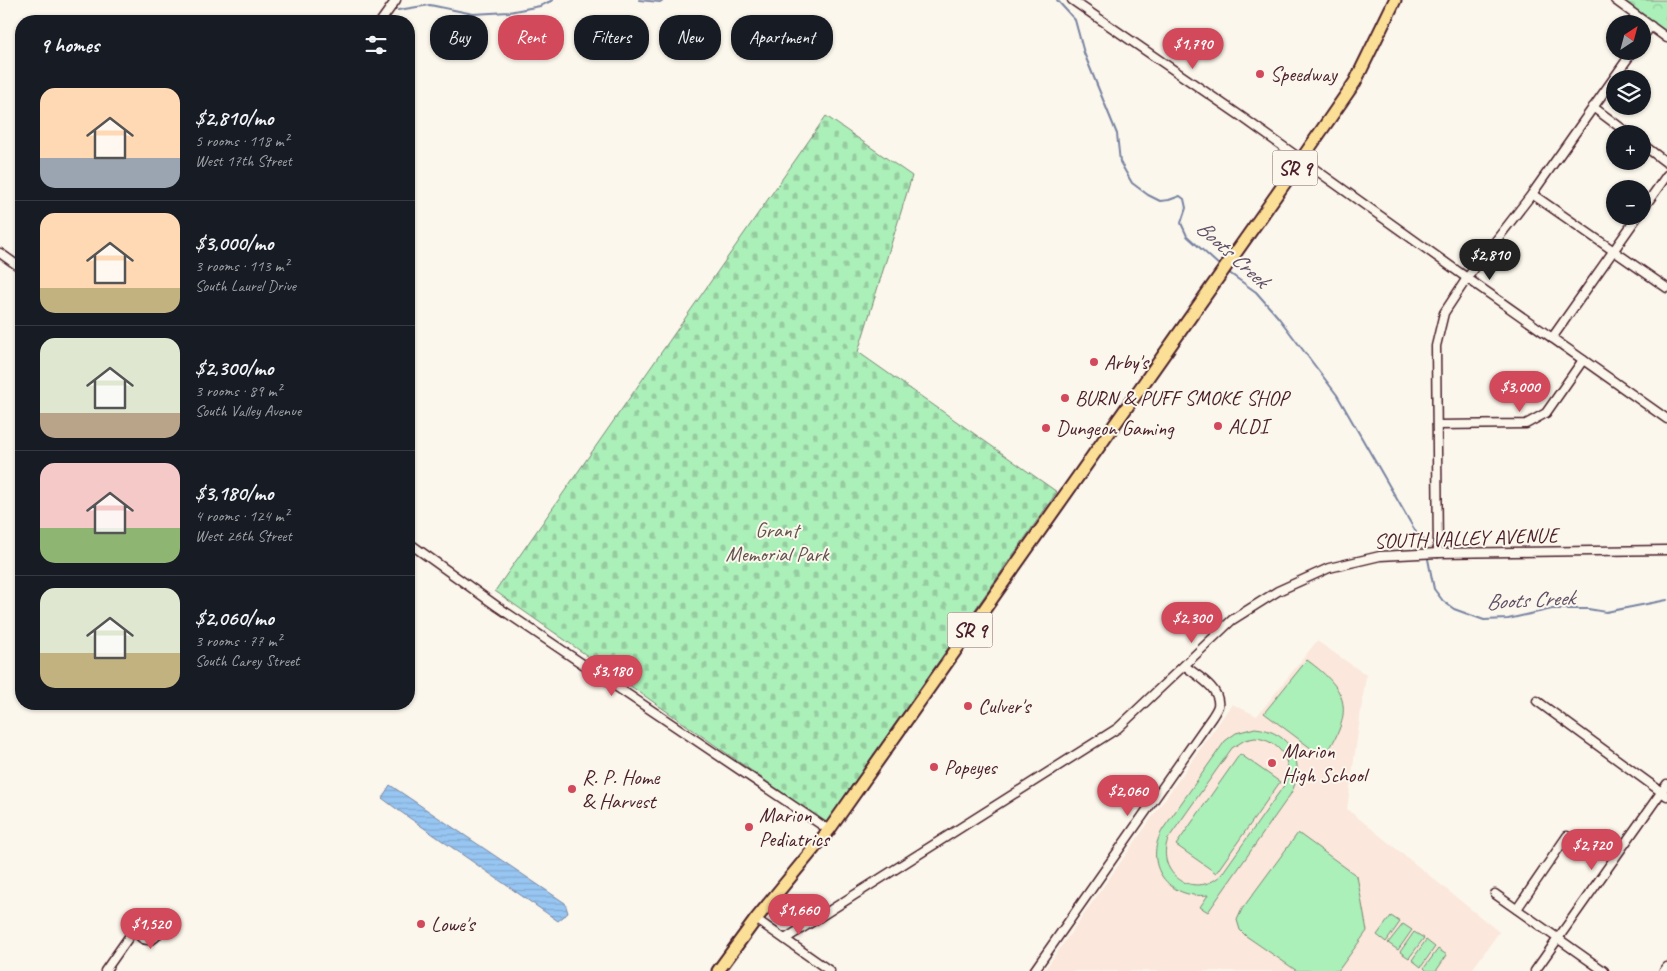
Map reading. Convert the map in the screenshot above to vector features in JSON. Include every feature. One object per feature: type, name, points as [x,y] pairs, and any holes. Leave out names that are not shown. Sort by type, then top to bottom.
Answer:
[{"type":"highway","name":"SR 9","points":[[718,971],[756,919],[829,830],[1301,160],[1355,82],[1395,0]]},
{"type":"street","points":[[385,15],[396,0]]},
{"type":"street","points":[[1072,0],[1242,117],[1667,419]]},
{"type":"street","points":[[1614,0],[1635,15]]},
{"type":"street","points":[[1651,26],[1667,38]]},
{"type":"street","points":[[1438,553],[1436,346],[1444,313],[1467,278],[1532,194],[1627,60]]},
{"type":"street","points":[[1593,107],[1617,125]]},
{"type":"street","points":[[1651,151],[1667,163]]},
{"type":"street","points":[[1651,198],[1667,176]]},
{"type":"street","points":[[1532,194],[1667,288]]},
{"type":"street","points":[[1552,338],[1632,225]]},
{"type":"street","points":[[0,254],[15,264]]},
{"type":"street","points":[[1437,425],[1526,424],[1546,413],[1583,360]]},
{"type":"street","points":[[415,547],[498,607],[829,830]]},
{"type":"street","name":"SOUTH VALLEY AVENUE","points":[[785,939],[1118,728],[1232,620],[1278,591],[1329,568],[1380,556],[1438,553],[1667,550]]},
{"type":"street","points":[[1034,971],[1212,717],[1218,705],[1216,694],[1208,684],[1185,666]]},
{"type":"street","points":[[1537,701],[1664,794]]},
{"type":"street","points":[[1535,971],[1664,794],[1667,784]]},
{"type":"street","points":[[1517,910],[1567,836]]},
{"type":"street","points":[[1495,894],[1604,971]]},
{"type":"street","points":[[756,919],[830,971]]},
{"type":"street","points":[[105,971],[131,934],[138,931]]},
{"type":"street","points":[[1664,971],[1667,967]]},
{"type":"shaded area","name":"Marion High School","points":[[1317,641],[1366,675],[1347,809],[1499,932],[1471,971],[1044,971],[1232,704],[1257,716]]},
{"type":"green space","points":[[1621,0],[1667,0],[1667,33],[1651,22],[1651,15],[1642,15]]},
{"type":"green space","name":"Grant Memorial Park","points":[[826,116],[912,176],[858,352],[1057,492],[826,823],[495,591]]},
{"type":"green space","points":[[1307,660],[1332,682],[1343,704],[1340,728],[1324,758],[1264,713]]},
{"type":"green space","points":[[1255,728],[1268,730],[1278,735],[1287,742],[1293,751],[1297,772],[1290,795],[1208,912],[1200,907],[1208,895],[1194,895],[1181,892],[1171,886],[1163,877],[1157,867],[1157,842],[1163,829],[1225,741],[1236,733]],"holes":[[[1255,738],[1264,740],[1277,747],[1286,760],[1287,776],[1285,784],[1221,875],[1210,882],[1200,885],[1189,884],[1180,880],[1167,863],[1165,852],[1168,839],[1232,748],[1245,740]]]},
{"type":"green space","points":[[1240,754],[1280,782],[1216,873],[1176,845]]},
{"type":"green space","points":[[1298,833],[1357,876],[1367,931],[1338,971],[1297,971],[1246,936],[1240,930],[1237,920],[1242,909]]},
{"type":"green space","points":[[1391,916],[1400,922],[1386,942],[1377,935]]},
{"type":"green space","points":[[1403,924],[1412,930],[1398,950],[1388,943]]},
{"type":"green space","points":[[1414,932],[1424,938],[1409,958],[1400,952]]},
{"type":"green space","points":[[1426,940],[1435,947],[1421,967],[1412,960]]},
{"type":"green space","points":[[1438,949],[1447,955],[1436,971],[1427,971],[1424,968]]},
{"type":"water","points":[[390,785],[565,903],[568,913],[558,921],[398,810],[382,798]]},
{"type":"waterway","name":"Boots Creek","points":[[398,10],[430,5],[473,14],[509,12],[540,6],[553,0]]},
{"type":"waterway","name":"Boots Creek","points":[[639,0],[660,2],[663,0]]},
{"type":"waterway","name":"Boots Creek","points":[[1057,0],[1075,20],[1084,53],[1117,134],[1120,162],[1132,183],[1160,201],[1180,196],[1184,199],[1186,208],[1181,223],[1187,236],[1220,266]]},
{"type":"waterway","name":"Boots Creek","points":[[1228,272],[1256,292],[1278,317],[1337,395],[1417,534],[1425,541]]},
{"type":"waterway","name":"Boots Creek","points":[[1428,559],[1434,589],[1443,601],[1454,609],[1484,620],[1508,619],[1552,609],[1588,609],[1606,612],[1667,600]]},
{"type":"place","name":"Speedway","points":[[1260,74]]},
{"type":"place","name":"Arby's","points":[[1094,362]]},
{"type":"place","name":"BURN & PUFF SMOKE SHOP","points":[[1065,398]]},
{"type":"place","name":"ALDI","points":[[1218,426]]},
{"type":"place","name":"Dungeon Gaming","points":[[1046,428]]},
{"type":"place","name":"Culver's","points":[[968,706]]},
{"type":"place","name":"Marion High School","points":[[1272,763]]},
{"type":"place","name":"Popeyes","points":[[934,767]]},
{"type":"place","name":"R. P. Home & Harvest","points":[[572,789]]},
{"type":"place","name":"Marion Pediatrics","points":[[749,827]]},
{"type":"place","name":"Lowe's","points":[[421,924]]}]
